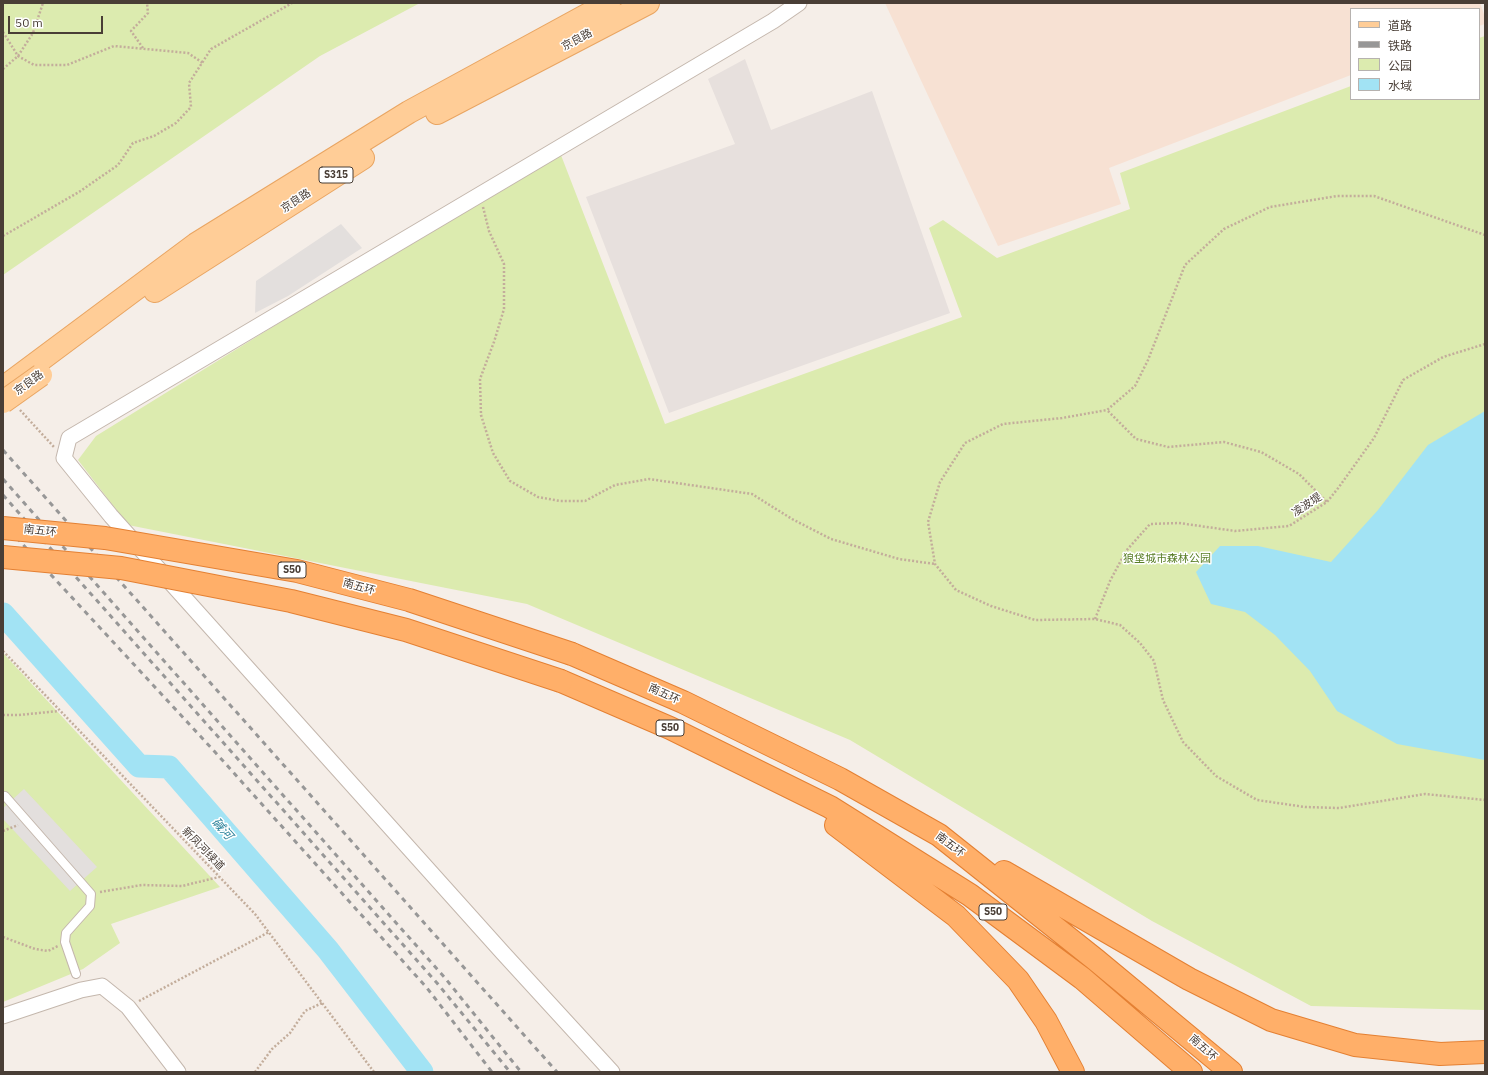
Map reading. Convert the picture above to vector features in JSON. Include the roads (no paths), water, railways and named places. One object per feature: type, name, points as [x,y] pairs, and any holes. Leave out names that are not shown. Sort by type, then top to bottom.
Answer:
[{"type":"highway","name":"南五环","points":[[3,528],[105,538],[297,571],[409,600],[572,654],[683,702],[840,779],[939,834],[1096,960],[1231,1072]]},
{"type":"highway","name":"S50","points":[[3,557],[121,568],[291,601],[406,630],[561,681],[670,728],[830,806],[970,895],[1082,978],[1191,1072]]},
{"type":"highway","points":[[776,780],[956,916],[1018,980],[1046,1021],[1073,1072]]},
{"type":"highway","points":[[939,834],[1189,980],[1271,1020],[1355,1045],[1440,1054],[1485,1052]]},
{"type":"main road","name":"京良路","points":[[10,404],[37,371],[196,244],[410,112],[609,3]]},
{"type":"main road","name":"京良路","points":[[3,388],[37,371],[130,308],[414,125],[648,3]]},
{"type":"street","points":[[612,1072],[111,516],[64,458],[69,438],[773,21],[799,3]]},
{"type":"street","points":[[3,1016],[81,990],[102,986],[128,1007],[178,1072]]},
{"type":"lane","points":[[5,796],[91,894],[90,906],[66,933],[65,942],[76,974]]},
{"type":"water","points":[[1485,411],[1485,760],[1397,744],[1337,711],[1310,671],[1275,635],[1245,612],[1211,604],[1196,572],[1220,546],[1258,546],[1331,562],[1378,510],[1428,445]]},
{"type":"waterway","name":"碱河","points":[[3,614],[139,766],[169,767],[328,950],[422,1072]]},
{"type":"railway","points":[[3,450],[557,1072]]},
{"type":"railway","points":[[3,479],[445,978],[521,1072]]},
{"type":"railway","points":[[3,495],[437,983],[510,1072]]},
{"type":"railway","points":[[3,523],[215,752],[427,988],[492,1072]]},
{"type":"park label","name":"狼垡城市森林公园","points":[[1167,559]]}]
